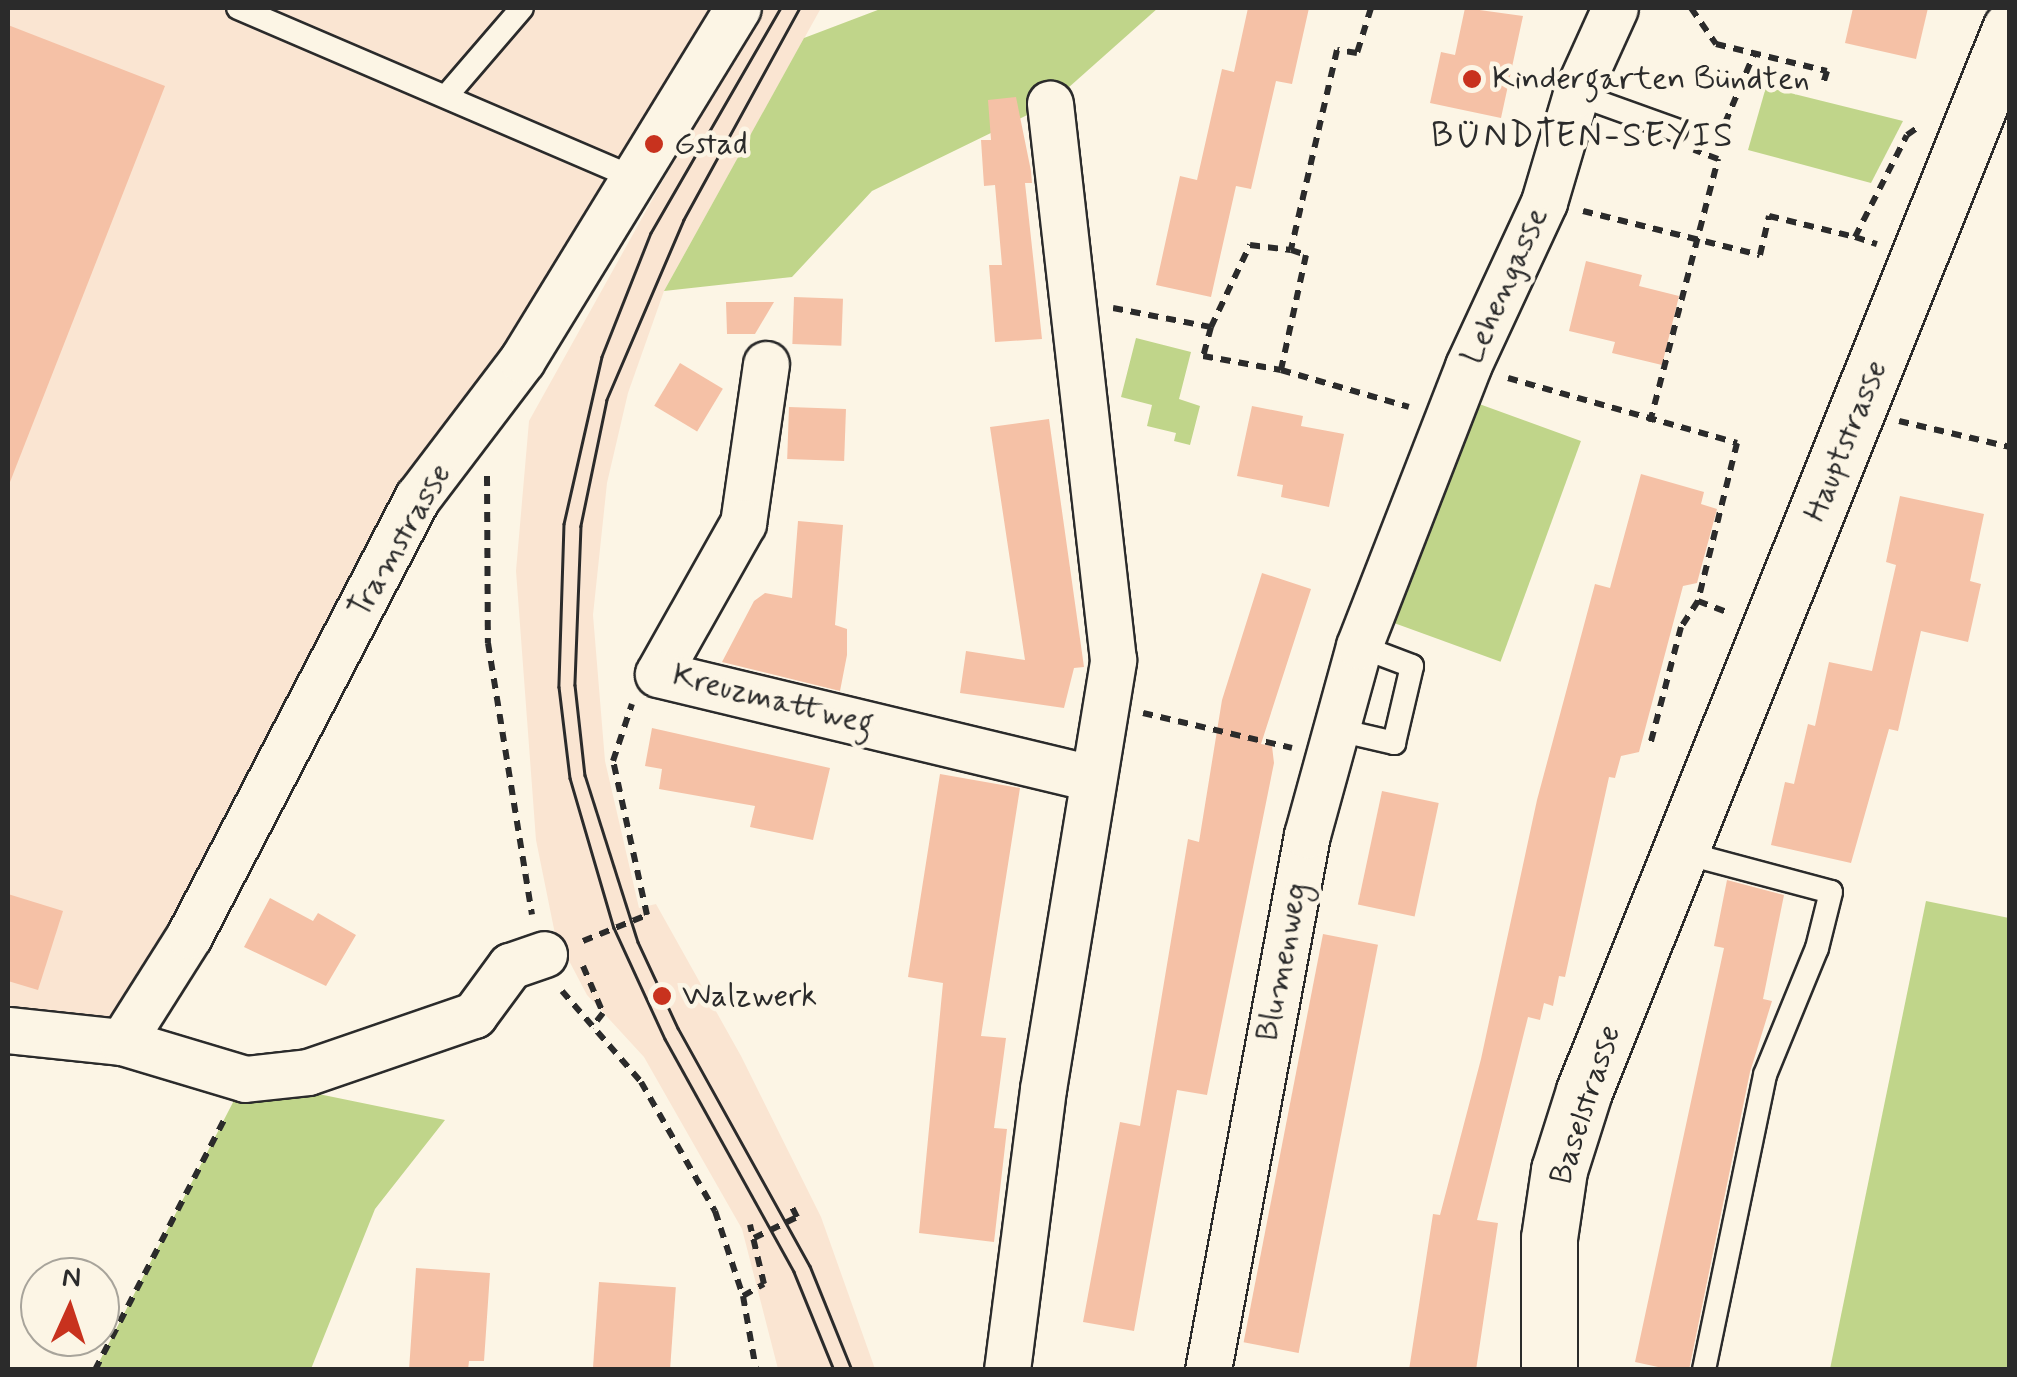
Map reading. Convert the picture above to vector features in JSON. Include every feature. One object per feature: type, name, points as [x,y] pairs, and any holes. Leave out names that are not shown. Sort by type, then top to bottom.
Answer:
[{"type":"main road","name":"Hauptstrasse","points":[[1682,852],[2010,29]]},
{"type":"main road","name":"Baselstrasse","points":[[1548,1370],[1549,1238],[1559,1170],[1584,1090],[1682,852]]},
{"type":"street","name":"Tramstrasse","points":[[122,1042],[189,936],[418,497],[522,360],[738,8]]},
{"type":"street","name":"Lehengasse","points":[[1389,563],[1450,419],[1468,366],[1544,202],[1576,94],[1615,8]]},
{"type":"street","points":[[1007,1370],[1092,778],[1113,660],[1050,104]]},
{"type":"street","name":"Kreuzmattweg","points":[[766,364],[742,523],[658,674],[1092,778]]},
{"type":"street","name":"Blumenweg","points":[[1208,1370],[1331,743],[1389,563]]},
{"type":"street","points":[[8,1030],[122,1042],[245,1079],[324,1068],[474,1014],[510,966],[563,950]]},
{"type":"lane","points":[[238,8],[448,94],[634,178]]},
{"type":"lane","points":[[448,94],[522,8]]},
{"type":"lane","points":[[1576,94],[1676,130]]},
{"type":"lane","points":[[1331,743],[1394,743],[1412,666],[1360,646]]},
{"type":"lane","points":[[1682,852],[1831,892],[1817,948],[1764,1075],[1704,1370]]},
{"type":"path","points":[[1291,250],[1337,50],[1358,52],[1371,8]]},
{"type":"path","points":[[1691,8],[1716,44],[1826,71],[1823,84]]},
{"type":"path","points":[[1676,130],[1725,123],[1754,54]]},
{"type":"path","points":[[1855,237],[1907,135],[1921,126],[1966,139]]},
{"type":"path","points":[[1650,422],[1718,158],[1699,155],[1676,130]]},
{"type":"path","points":[[1544,202],[1760,255],[1769,216],[1878,245]]},
{"type":"path","points":[[1281,370],[1306,255],[1250,246],[1211,327],[1204,356],[1281,370],[1450,419]]},
{"type":"path","points":[[1077,336],[1110,335],[1111,308],[1211,327]]},
{"type":"path","points":[[1468,366],[1650,422],[1737,443],[1698,601],[1681,628],[1650,744]]},
{"type":"path","points":[[1859,408],[2010,447]]},
{"type":"path","points":[[488,464],[490,660],[524,874],[563,950],[604,1013],[592,1027]]},
{"type":"path","points":[[1698,601],[1740,617]]},
{"type":"path","points":[[563,950],[648,915],[614,762],[637,690],[658,674]]},
{"type":"path","points":[[1105,704],[1331,743]]},
{"type":"path","points":[[563,950],[566,999],[641,1082],[726,1236],[743,1296],[756,1370]]},
{"type":"path","points":[[94,1370],[245,1079]]},
{"type":"path","points":[[754,1238],[797,1217],[790,1203]]},
{"type":"path","points":[[743,1296],[764,1284],[750,1225]]},
{"type":"shaded area","points":[[8,8],[738,8],[522,360],[122,1042],[8,1030]]},
{"type":"shaded area","points":[[759,8],[821,8],[664,291],[628,393],[607,483],[593,615],[605,761],[639,908],[656,904],[741,1056],[821,1217],[875,1369],[778,1369],[742,1229],[644,1057],[587,995],[555,934],[536,840],[516,571],[529,421]]},
{"type":"green space","points":[[883,8],[1158,8],[1050,104],[872,191],[792,277],[664,291],[804,38]]},
{"type":"green space","points":[[1766,87],[1903,121],[1871,183],[1748,150]]},
{"type":"green space","points":[[1136,338],[1191,352],[1179,399],[1200,406],[1190,445],[1174,441],[1176,433],[1147,426],[1152,405],[1121,397]]},
{"type":"green space","points":[[1471,401],[1581,441],[1501,662],[1391,622]]},
{"type":"green space","points":[[1926,901],[2009,918],[2009,1369],[1830,1369]]},
{"type":"green space","points":[[245,1079],[445,1120],[375,1209],[311,1369],[95,1370],[102,1357],[120,1357],[120,1322]]},
{"type":"building","points":[[1248,8],[1309,8],[1292,84],[1276,81],[1251,189],[1236,186],[1211,297],[1156,285],[1180,176],[1197,180],[1222,69],[1234,72]]},
{"type":"building","name":"Kindergarten Bündten","points":[[1465,8],[1523,16],[1501,118],[1430,103],[1441,52],[1455,55]]},
{"type":"building","points":[[1853,8],[1928,8],[1916,59],[1845,43]]},
{"type":"building","points":[[8,25],[165,86],[10,482],[8,482]]},
{"type":"building","points":[[1016,97],[1031,171],[1032,183],[1025,183],[1042,339],[995,342],[989,265],[1002,265],[995,185],[984,186],[981,140],[991,140],[988,100]]},
{"type":"building","points":[[1586,261],[1642,275],[1639,286],[1679,296],[1662,365],[1612,353],[1615,342],[1569,331]]},
{"type":"building","points":[[794,297],[843,299],[841,346],[792,344]]},
{"type":"building","points":[[726,302],[774,302],[755,334],[727,334]]},
{"type":"building","points":[[680,363],[723,389],[697,432],[654,406]]},
{"type":"building","points":[[1252,406],[1303,416],[1301,426],[1344,434],[1329,507],[1281,497],[1283,485],[1237,476]]},
{"type":"building","points":[[789,407],[846,409],[844,461],[787,459]]},
{"type":"building","points":[[1049,419],[1084,667],[1074,668],[1064,708],[960,693],[966,651],[1025,660],[990,427]]},
{"type":"building","points":[[1641,474],[1704,492],[1701,504],[1717,509],[1697,583],[1683,586],[1639,752],[1621,756],[1615,778],[1609,777],[1565,977],[1559,976],[1553,1006],[1544,1003],[1540,1020],[1528,1017],[1477,1220],[1498,1223],[1476,1370],[1409,1370],[1433,1214],[1440,1215],[1481,1059],[1537,800],[1595,584],[1610,588]]},
{"type":"building","points":[[1900,496],[1984,514],[1970,581],[1981,584],[1968,642],[1921,631],[1898,731],[1889,729],[1851,863],[1771,845],[1785,782],[1794,784],[1808,724],[1815,726],[1829,662],[1872,671],[1896,565],[1886,562]]},
{"type":"building","points":[[798,521],[843,525],[835,625],[847,629],[847,655],[840,691],[722,662],[754,601],[765,593],[792,598]]},
{"type":"building","points":[[1262,573],[1311,589],[1261,744],[1272,746],[1274,763],[1207,1095],[1177,1090],[1134,1331],[1083,1322],[1120,1122],[1140,1126],[1188,839],[1199,842],[1222,700]]},
{"type":"building","points":[[652,728],[830,768],[813,840],[750,827],[755,806],[659,789],[662,769],[645,766]]},
{"type":"building","points":[[940,774],[1020,788],[981,1036],[1006,1038],[994,1128],[1007,1129],[994,1242],[919,1233],[943,983],[908,977]]},
{"type":"building","points":[[1382,791],[1439,803],[1415,917],[1358,904]]},
{"type":"building","points":[[1727,880],[1784,895],[1763,999],[1772,1001],[1750,1072],[1689,1370],[1672,1370],[1635,1362],[1724,948],[1714,946]]},
{"type":"building","points":[[8,894],[63,911],[38,990],[8,981]]},
{"type":"building","points":[[270,898],[313,921],[318,913],[356,935],[326,986],[244,947]]},
{"type":"building","points":[[1323,934],[1378,945],[1299,1353],[1244,1342]]},
{"type":"building","points":[[416,1268],[490,1273],[484,1361],[469,1361],[468,1370],[409,1370]]},
{"type":"building","points":[[599,1282],[676,1287],[670,1370],[593,1368]]},
{"type":"tram line","points":[[781,8],[651,233],[602,357],[564,524],[559,687],[570,778],[614,928],[665,1039],[794,1272],[834,1370]]},
{"type":"tram line","points":[[800,8],[684,220],[607,400],[581,526],[575,685],[585,775],[638,942],[678,1028],[810,1266],[852,1370]]},
{"type":"place","name":"Kindergarten Bündten","points":[[1472,79]]},
{"type":"place","name":"Gstad","points":[[654,144]]},
{"type":"place","name":"Walzwerk","points":[[662,996]]},
{"type":"district","name":"BÜNDTEN-SEYIS","points":[[1583,136]]}]
